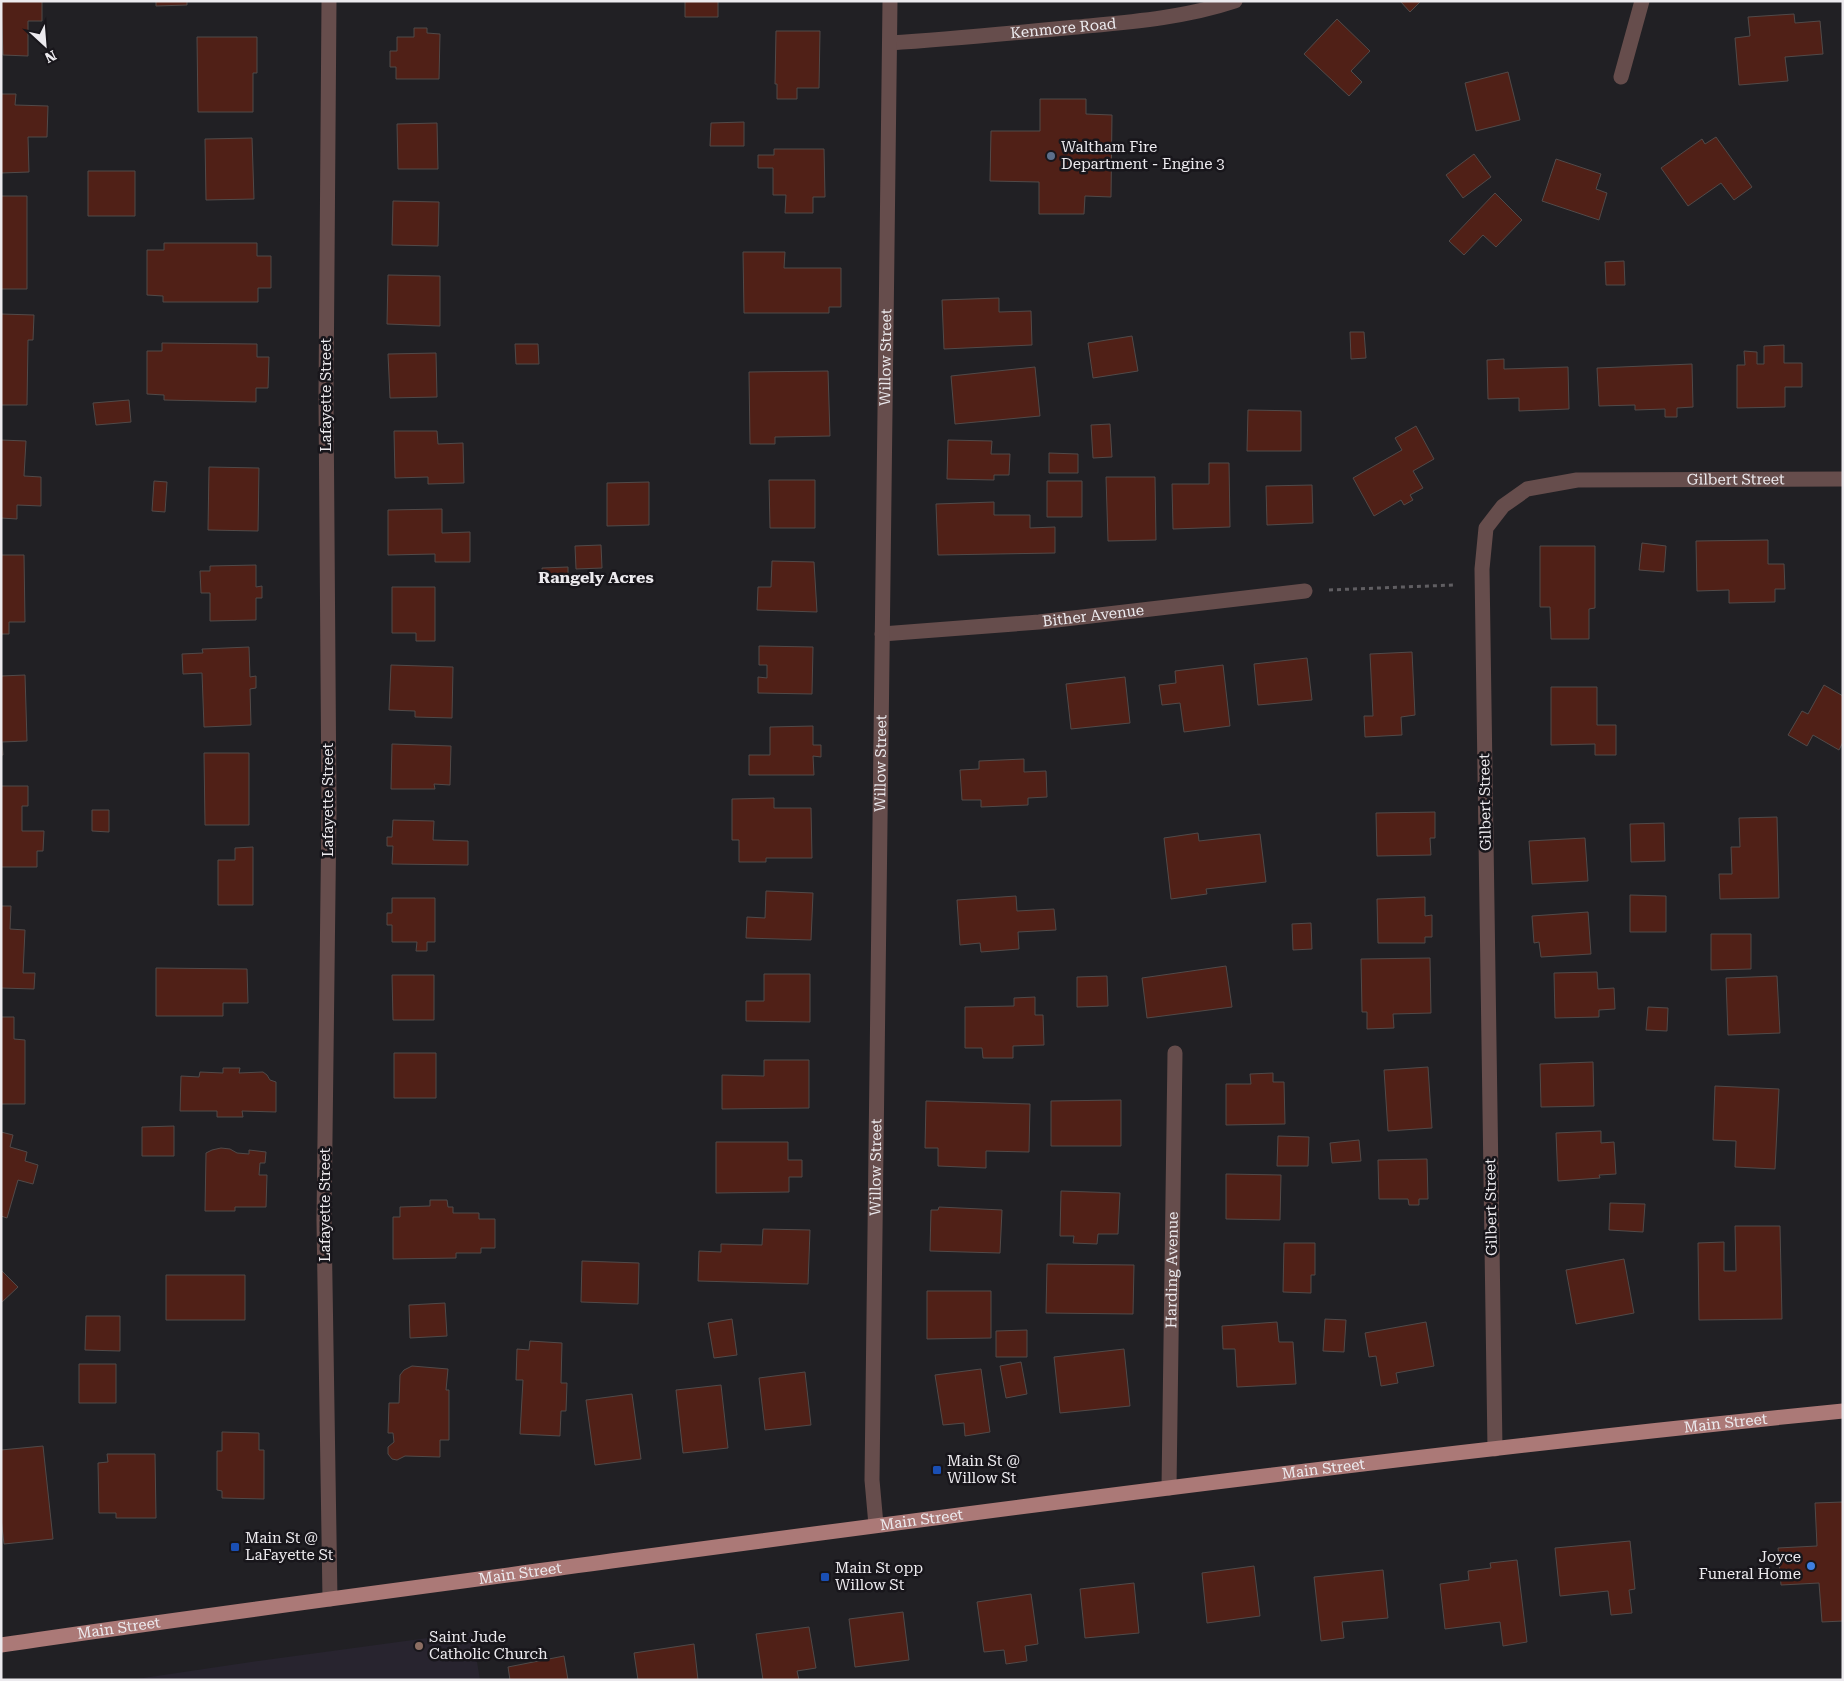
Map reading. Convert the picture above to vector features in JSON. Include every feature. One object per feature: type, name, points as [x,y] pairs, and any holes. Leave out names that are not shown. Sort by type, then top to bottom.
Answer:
[{"type":"main road","name":"Main Street","points":[[1,1644],[876,1525],[1495,1449],[1843,1411]]},
{"type":"street","name":"Lafayette Street","points":[[329,1],[326,396],[329,809],[324,1220],[330,1600]]},
{"type":"street","name":"Willow Street","points":[[876,1525],[872,1472],[890,1]]},
{"type":"street","name":"Kenmore Road","points":[[890,43],[988,36],[1153,19],[1212,9],[1235,1]]},
{"type":"street","points":[[1621,77],[1642,1]]},
{"type":"street","name":"Gilbert Street","points":[[1495,1449],[1482,569],[1486,528],[1502,506],[1526,489],[1577,480],[1843,480]]},
{"type":"street","name":"Bither Avenue","points":[[882,634],[1039,622],[1305,591]]},
{"type":"street","name":"Harding Avenue","points":[[1169,1488],[1175,1052]]},
{"type":"path","points":[[1305,591],[1454,585]]},
{"type":"shaded area","name":"Saint Jude Catholic Church","points":[[472,1632],[480,1680],[130,1680],[258,1661]]},
{"type":"building","points":[[1,1],[42,1],[42,21],[28,21],[28,56],[3,55]]},
{"type":"building","points":[[156,1],[187,1],[187,5],[156,6]]},
{"type":"building","points":[[685,1],[718,1],[718,17],[685,17]]},
{"type":"building","points":[[1400,1],[1421,1],[1410,12]]},
{"type":"building","points":[[1794,14],[1795,23],[1820,21],[1823,54],[1785,57],[1788,81],[1739,85],[1735,38],[1750,36],[1748,17]]},
{"type":"building","points":[[1337,19],[1370,51],[1351,71],[1362,82],[1349,96],[1304,54]]},
{"type":"building","points":[[414,28],[427,28],[427,33],[440,34],[439,79],[396,79],[396,67],[390,67],[390,51],[397,51],[397,37],[414,37]]},
{"type":"building","points":[[776,31],[820,31],[819,88],[797,88],[797,99],[777,99],[777,84],[775,84]]},
{"type":"building","points":[[197,37],[257,37],[257,73],[253,73],[253,112],[198,112]]},
{"type":"building","points":[[1508,72],[1520,120],[1476,131],[1465,83]]},
{"type":"building","points":[[1,94],[16,94],[15,105],[48,106],[47,137],[28,137],[29,172],[1,173]]},
{"type":"building","name":"Waltham Fire Department - Engine 3","points":[[1040,99],[1086,99],[1086,114],[1112,115],[1111,197],[1085,196],[1084,214],[1039,214],[1039,182],[990,181],[991,131],[1040,131]]},
{"type":"building","points":[[744,122],[744,146],[710,146],[711,123]]},
{"type":"building","points":[[437,123],[438,169],[398,169],[397,124]]},
{"type":"building","points":[[1716,137],[1752,187],[1734,200],[1721,183],[1688,206],[1661,168],[1702,139],[1705,144]]},
{"type":"building","points":[[252,138],[254,199],[206,200],[205,139]]},
{"type":"building","points":[[774,149],[824,149],[825,197],[813,197],[813,213],[785,213],[786,195],[773,195],[773,168],[758,168],[758,155],[774,155]]},
{"type":"building","points":[[1474,154],[1491,177],[1463,198],[1446,175]]},
{"type":"building","points":[[1556,159],[1601,174],[1596,189],[1607,193],[1599,220],[1542,201]]},
{"type":"building","points":[[88,171],[135,171],[135,216],[88,216]]},
{"type":"building","points":[[1495,193],[1522,220],[1496,247],[1483,235],[1464,255],[1449,241]]},
{"type":"building","points":[[1,196],[27,196],[27,289],[1,289]]},
{"type":"building","points":[[393,201],[439,202],[438,246],[392,245]]},
{"type":"building","points":[[164,243],[257,243],[257,256],[271,256],[271,288],[258,288],[258,302],[163,302],[163,296],[147,295],[147,250],[164,250]]},
{"type":"building","points":[[743,252],[785,252],[784,268],[841,268],[841,307],[829,307],[829,313],[744,313]]},
{"type":"building","points":[[1624,261],[1625,285],[1606,285],[1605,262]]},
{"type":"building","points":[[388,275],[440,276],[440,326],[387,324]]},
{"type":"building","points":[[999,298],[999,312],[1031,311],[1032,345],[944,349],[942,300]]},
{"type":"building","points":[[1,314],[34,315],[33,340],[28,340],[27,405],[1,405]]},
{"type":"building","points":[[1350,332],[1364,332],[1366,358],[1351,359]]},
{"type":"building","points":[[1132,336],[1138,371],[1093,378],[1088,343]]},
{"type":"building","points":[[162,343],[257,344],[257,357],[269,357],[268,388],[256,388],[256,402],[164,400],[164,395],[147,394],[147,351],[162,351]]},
{"type":"building","points":[[515,344],[538,344],[539,364],[516,364]]},
{"type":"building","points":[[1784,345],[1784,363],[1802,363],[1802,387],[1785,387],[1785,407],[1737,408],[1737,365],[1745,365],[1744,351],[1757,352],[1757,364],[1764,364],[1764,346]]},
{"type":"building","points":[[436,353],[437,397],[390,398],[388,354]]},
{"type":"building","points":[[1504,359],[1504,369],[1568,367],[1569,409],[1519,411],[1519,398],[1488,399],[1487,360]]},
{"type":"building","points":[[1692,364],[1693,407],[1677,408],[1677,417],[1665,417],[1665,409],[1635,410],[1635,405],[1599,406],[1597,368]]},
{"type":"building","points":[[1035,367],[1040,416],[955,424],[951,376]]},
{"type":"building","points":[[828,371],[830,436],[775,437],[775,444],[750,444],[749,372]]},
{"type":"building","points":[[129,400],[131,422],[96,425],[93,403]]},
{"type":"building","points":[[1248,410],[1301,411],[1301,451],[1247,451]]},
{"type":"building","points":[[1110,424],[1112,457],[1093,458],[1091,425]]},
{"type":"building","points":[[1416,426],[1434,459],[1413,471],[1423,488],[1410,495],[1413,500],[1404,505],[1401,500],[1374,516],[1353,478],[1402,450],[1395,438]]},
{"type":"building","points":[[394,431],[437,431],[438,444],[463,443],[464,483],[428,484],[428,477],[395,478]]},
{"type":"building","points":[[1,440],[26,441],[24,476],[41,477],[41,506],[17,505],[17,519],[1,518]]},
{"type":"building","points":[[948,440],[992,441],[991,454],[1010,454],[1009,475],[994,475],[994,480],[947,479]]},
{"type":"building","points":[[1049,453],[1078,454],[1078,473],[1049,473]]},
{"type":"building","points":[[1209,463],[1229,463],[1230,527],[1173,529],[1172,484],[1209,484]]},
{"type":"building","points":[[209,467],[259,468],[258,531],[208,530]]},
{"type":"building","points":[[1106,477],[1155,477],[1156,540],[1108,541]]},
{"type":"building","points":[[769,480],[815,480],[815,528],[770,528]]},
{"type":"building","points":[[154,481],[167,482],[165,512],[152,511]]},
{"type":"building","points":[[1047,481],[1082,481],[1082,517],[1047,517]]},
{"type":"building","points":[[649,482],[649,525],[607,526],[607,483]]},
{"type":"building","points":[[1312,485],[1313,523],[1267,525],[1266,486]]},
{"type":"building","points":[[994,502],[994,515],[1030,515],[1030,528],[1055,527],[1055,553],[938,555],[936,504]]},
{"type":"building","points":[[442,509],[442,533],[470,532],[470,562],[435,562],[435,554],[388,555],[388,510]]},
{"type":"building","points":[[1768,540],[1768,564],[1784,564],[1785,589],[1775,589],[1775,602],[1729,603],[1729,590],[1697,591],[1696,541]]},
{"type":"building","points":[[1642,543],[1666,546],[1664,572],[1639,570]]},
{"type":"building","points":[[601,545],[602,568],[576,569],[575,546]]},
{"type":"building","points":[[1540,546],[1595,546],[1595,608],[1589,609],[1589,639],[1551,639],[1550,607],[1540,607]]},
{"type":"building","points":[[1,555],[24,555],[25,622],[9,622],[9,634],[1,634]]},
{"type":"building","points":[[772,561],[814,562],[817,612],[757,610],[758,587],[771,587]]},
{"type":"building","points":[[256,565],[256,587],[262,586],[262,598],[256,598],[256,620],[210,621],[210,593],[201,593],[200,571],[210,571],[210,566]]},
{"type":"building","points":[[568,567],[568,582],[543,583],[542,568]]},
{"type":"building","points":[[392,587],[435,587],[435,641],[416,641],[416,633],[392,633]]},
{"type":"building","points":[[759,646],[813,647],[812,694],[758,693],[758,677],[767,678],[767,665],[759,665]]},
{"type":"building","points":[[249,647],[250,677],[256,676],[256,688],[250,689],[251,725],[204,727],[202,673],[183,674],[182,654],[203,653],[202,649]]},
{"type":"building","points":[[1412,652],[1415,715],[1401,717],[1402,735],[1365,737],[1364,716],[1373,716],[1370,654]]},
{"type":"building","points":[[1307,658],[1312,700],[1258,705],[1254,664]]},
{"type":"building","points":[[391,665],[453,667],[452,718],[415,717],[415,711],[389,710]]},
{"type":"building","points":[[1223,665],[1230,726],[1184,732],[1180,703],[1162,705],[1159,685],[1176,683],[1175,671]]},
{"type":"building","points":[[25,675],[27,741],[2,742],[3,755],[1,755],[1,676]]},
{"type":"building","points":[[1125,677],[1130,723],[1071,729],[1066,684]]},
{"type":"building","points":[[1824,685],[1843,696],[1843,742],[1839,750],[1813,735],[1807,746],[1788,735],[1802,711],[1808,714]]},
{"type":"building","points":[[1551,687],[1597,687],[1597,725],[1616,725],[1616,755],[1595,755],[1595,744],[1551,745]]},
{"type":"building","points":[[813,726],[813,745],[821,745],[821,757],[813,756],[814,775],[749,775],[749,755],[770,755],[770,727]]},
{"type":"building","points":[[392,744],[451,746],[450,785],[434,784],[435,789],[391,789]]},
{"type":"building","points":[[204,753],[249,753],[249,825],[205,825]]},
{"type":"building","points":[[1024,759],[1024,772],[1046,771],[1047,797],[1028,798],[1028,805],[981,807],[981,800],[962,800],[960,770],[979,769],[979,761]]},
{"type":"building","points":[[1,786],[28,786],[28,806],[22,806],[22,831],[44,831],[43,851],[37,851],[37,867],[1,867]]},
{"type":"building","points":[[774,798],[774,808],[811,808],[812,858],[766,858],[766,862],[739,862],[739,840],[732,840],[732,799]]},
{"type":"building","points":[[92,810],[109,810],[109,832],[92,831]]},
{"type":"building","points":[[1435,812],[1435,838],[1430,838],[1431,855],[1377,856],[1376,813]]},
{"type":"building","points":[[1777,817],[1779,898],[1720,899],[1719,874],[1732,874],[1731,847],[1740,847],[1739,818]]},
{"type":"building","points":[[393,820],[434,821],[433,840],[468,841],[468,865],[392,864],[393,846],[387,846],[387,837],[392,837]]},
{"type":"building","points":[[1664,823],[1665,861],[1631,862],[1630,824]]},
{"type":"building","points":[[1198,833],[1199,841],[1260,834],[1266,882],[1206,889],[1207,894],[1171,899],[1164,838]]},
{"type":"building","points":[[1585,838],[1588,881],[1532,884],[1529,841]]},
{"type":"building","points":[[253,847],[253,905],[218,905],[218,860],[235,860],[235,848]]},
{"type":"building","points":[[766,891],[813,893],[811,940],[746,938],[747,917],[765,918]]},
{"type":"building","points":[[1630,895],[1666,896],[1666,932],[1630,932]]},
{"type":"building","points":[[1016,896],[1017,911],[1054,909],[1056,930],[1018,932],[1019,949],[981,952],[980,943],[960,945],[957,900]]},
{"type":"building","points":[[1425,897],[1425,916],[1432,915],[1432,937],[1425,937],[1425,943],[1378,943],[1377,899]]},
{"type":"building","points":[[392,898],[435,898],[435,942],[427,942],[427,951],[416,951],[417,942],[392,942],[392,925],[387,925],[387,913],[392,913]]},
{"type":"building","points":[[1,906],[11,906],[10,929],[25,930],[23,973],[35,973],[34,989],[1,988]]},
{"type":"building","points":[[1588,912],[1591,954],[1541,957],[1539,942],[1534,943],[1532,916]]},
{"type":"building","points":[[1311,923],[1312,949],[1293,950],[1292,924]]},
{"type":"building","points":[[1711,934],[1751,934],[1751,969],[1711,970]]},
{"type":"building","points":[[1430,958],[1431,1013],[1393,1014],[1394,1028],[1367,1029],[1367,1012],[1362,1012],[1361,959]]},
{"type":"building","points":[[1226,966],[1232,1007],[1147,1018],[1142,978]]},
{"type":"building","points":[[156,968],[247,969],[248,1003],[223,1003],[223,1016],[156,1016]]},
{"type":"building","points":[[1597,972],[1598,989],[1614,988],[1615,1009],[1599,1010],[1599,1017],[1555,1018],[1554,973]]},
{"type":"building","points":[[764,974],[810,974],[810,1022],[746,1021],[746,1001],[764,1001]]},
{"type":"building","points":[[392,975],[434,975],[434,1020],[393,1020]]},
{"type":"building","points":[[1107,976],[1108,1006],[1077,1007],[1077,977]]},
{"type":"building","points":[[1777,976],[1780,1033],[1728,1035],[1726,978]]},
{"type":"building","points":[[1035,997],[1035,1015],[1043,1015],[1044,1045],[1013,1046],[1013,1058],[983,1058],[982,1048],[965,1048],[965,1007],[1014,1006],[1014,998]]},
{"type":"building","points":[[1648,1007],[1668,1008],[1667,1031],[1646,1030]]},
{"type":"building","points":[[1,1017],[14,1017],[14,1039],[25,1040],[25,1104],[1,1104]]},
{"type":"building","points":[[394,1053],[436,1053],[436,1098],[394,1098]]},
{"type":"building","points":[[764,1060],[809,1060],[809,1108],[722,1109],[722,1075],[764,1076]]},
{"type":"building","points":[[1593,1062],[1594,1106],[1541,1107],[1540,1064]]},
{"type":"building","points":[[1428,1067],[1432,1128],[1388,1131],[1384,1070]]},
{"type":"building","points":[[223,1068],[240,1068],[239,1073],[263,1072],[270,1080],[276,1082],[276,1112],[242,1111],[243,1117],[217,1117],[217,1111],[180,1111],[181,1076],[199,1077],[200,1072],[223,1073]]},
{"type":"building","points":[[1273,1073],[1273,1082],[1284,1082],[1285,1124],[1226,1125],[1226,1084],[1251,1084],[1250,1074]]},
{"type":"building","points":[[1715,1086],[1779,1089],[1775,1169],[1735,1167],[1736,1141],[1713,1140]]},
{"type":"building","points":[[1121,1100],[1121,1146],[1051,1146],[1051,1101]]},
{"type":"building","points":[[926,1101],[1030,1104],[1029,1152],[986,1151],[986,1168],[938,1166],[938,1148],[925,1148]]},
{"type":"building","points":[[174,1126],[174,1156],[142,1156],[142,1127]]},
{"type":"building","points":[[1601,1131],[1601,1143],[1614,1142],[1616,1174],[1599,1175],[1600,1178],[1558,1181],[1556,1133]]},
{"type":"building","points":[[1,1132],[13,1135],[10,1147],[27,1152],[25,1161],[38,1165],[33,1184],[18,1180],[7,1218],[1,1216]]},
{"type":"building","points":[[1278,1136],[1309,1137],[1308,1166],[1277,1166]]},
{"type":"building","points":[[1359,1140],[1361,1161],[1332,1163],[1330,1143]]},
{"type":"building","points":[[716,1142],[788,1142],[788,1160],[802,1160],[802,1177],[789,1177],[789,1192],[716,1193]]},
{"type":"building","points":[[221,1148],[230,1149],[237,1153],[249,1154],[249,1150],[266,1152],[265,1163],[260,1163],[259,1175],[267,1175],[266,1207],[235,1207],[235,1211],[205,1211],[206,1153]]},
{"type":"building","points":[[1427,1159],[1428,1199],[1419,1199],[1419,1205],[1409,1205],[1408,1199],[1379,1199],[1378,1160]]},
{"type":"building","points":[[1226,1174],[1281,1175],[1280,1220],[1226,1219]]},
{"type":"building","points":[[1061,1191],[1120,1193],[1118,1234],[1098,1234],[1097,1244],[1073,1243],[1074,1236],[1060,1236]]},
{"type":"building","points":[[430,1200],[447,1200],[448,1207],[453,1207],[453,1213],[479,1213],[479,1219],[495,1219],[495,1248],[481,1248],[481,1253],[456,1253],[456,1258],[393,1259],[393,1217],[400,1217],[400,1207],[430,1206]]},
{"type":"building","points":[[1610,1203],[1645,1204],[1643,1232],[1609,1230]]},
{"type":"building","points":[[939,1207],[1002,1210],[1000,1253],[930,1251],[931,1210],[938,1210]]},
{"type":"building","points":[[1735,1226],[1780,1226],[1782,1319],[1699,1320],[1698,1243],[1724,1242],[1724,1271],[1736,1271]]},
{"type":"building","points":[[763,1229],[810,1230],[808,1284],[698,1281],[699,1251],[721,1252],[721,1244],[762,1245]]},
{"type":"building","points":[[1284,1243],[1315,1243],[1315,1275],[1311,1275],[1311,1293],[1283,1292]]},
{"type":"building","points":[[1624,1259],[1634,1313],[1576,1324],[1566,1270]]},
{"type":"building","points":[[582,1261],[639,1263],[638,1304],[581,1302]]},
{"type":"building","points":[[1047,1264],[1134,1265],[1133,1314],[1046,1313]]},
{"type":"building","points":[[1,1270],[18,1287],[1,1303]]},
{"type":"building","points":[[166,1275],[245,1275],[245,1320],[166,1320]]},
{"type":"building","points":[[927,1291],[991,1291],[991,1338],[927,1339]]},
{"type":"building","points":[[445,1303],[447,1336],[410,1338],[409,1305]]},
{"type":"building","points":[[86,1316],[120,1316],[120,1351],[85,1350]]},
{"type":"building","points":[[732,1319],[737,1355],[714,1358],[708,1323]]},
{"type":"building","points":[[1325,1319],[1346,1320],[1344,1352],[1323,1351]]},
{"type":"building","points":[[1277,1322],[1279,1342],[1293,1342],[1296,1384],[1237,1387],[1235,1349],[1223,1349],[1222,1326]]},
{"type":"building","points":[[1426,1322],[1434,1366],[1396,1373],[1398,1383],[1381,1386],[1376,1356],[1369,1357],[1365,1333]]},
{"type":"building","points":[[1027,1330],[1027,1357],[996,1357],[996,1331]]},
{"type":"building","points":[[530,1341],[562,1343],[561,1383],[567,1383],[566,1411],[561,1411],[560,1436],[520,1434],[523,1380],[516,1380],[517,1349],[529,1350]]},
{"type":"building","points":[[1124,1349],[1130,1406],[1060,1413],[1054,1357]]},
{"type":"building","points":[[1021,1362],[1027,1394],[1006,1398],[1000,1366]]},
{"type":"building","points":[[79,1364],[116,1364],[116,1403],[79,1403]]},
{"type":"building","points":[[412,1366],[448,1369],[446,1390],[449,1390],[449,1440],[440,1440],[440,1457],[405,1456],[397,1460],[392,1459],[388,1454],[388,1447],[394,1442],[393,1433],[388,1433],[389,1403],[399,1403],[400,1375],[404,1370]]},
{"type":"building","points":[[981,1369],[990,1432],[965,1436],[964,1423],[943,1425],[935,1375]]},
{"type":"building","points":[[805,1372],[811,1425],[765,1430],[759,1378]]},
{"type":"building","points":[[721,1385],[728,1448],[683,1453],[676,1390]]},
{"type":"building","points":[[632,1394],[641,1459],[595,1465],[586,1400]]},
{"type":"building","points":[[222,1432],[259,1433],[259,1450],[264,1450],[264,1499],[222,1498],[222,1491],[217,1490],[217,1451],[222,1451]]},
{"type":"building","points":[[43,1446],[53,1539],[4,1544],[1,1518],[1,1450]]},
{"type":"building","points":[[107,1454],[155,1454],[156,1518],[116,1518],[116,1513],[99,1513],[98,1463],[108,1462]]},
{"type":"building","name":"Joyce Funeral Home","points":[[1843,1502],[1843,1621],[1822,1622],[1819,1583],[1781,1585],[1778,1548],[1817,1546],[1815,1503]]},
{"type":"building","points":[[1630,1541],[1635,1589],[1629,1590],[1632,1613],[1611,1615],[1608,1591],[1560,1596],[1555,1548]]},
{"type":"building","points":[[1517,1560],[1527,1642],[1503,1646],[1500,1622],[1445,1629],[1440,1584],[1469,1580],[1468,1571],[1491,1568],[1490,1563]]},
{"type":"building","points":[[1254,1566],[1260,1616],[1207,1623],[1202,1573]]},
{"type":"building","points":[[1383,1570],[1388,1618],[1342,1622],[1344,1638],[1321,1641],[1314,1577]]},
{"type":"building","points":[[1134,1583],[1139,1633],[1085,1638],[1080,1589]]},
{"type":"building","points":[[1031,1594],[1038,1644],[1025,1646],[1027,1661],[1006,1664],[1004,1650],[984,1652],[977,1602]]},
{"type":"building","points":[[903,1612],[909,1660],[855,1667],[849,1619]]},
{"type":"building","points":[[809,1627],[816,1668],[797,1671],[799,1680],[763,1680],[756,1634]]},
{"type":"building","points":[[694,1644],[698,1680],[638,1680],[634,1653]]},
{"type":"building","points":[[564,1656],[568,1680],[510,1680],[508,1667]]},
{"type":"place","name":"Waltham Fire Department - Engine 3","points":[[1051,156]]},
{"type":"place","name":"Main St @ Willow St","points":[[937,1470]]},
{"type":"place","name":"Main St @ LaFayette St","points":[[235,1547]]},
{"type":"place","name":"Joyce Funeral Home","points":[[1811,1566]]},
{"type":"place","name":"Main St opp Willow St","points":[[825,1577]]},
{"type":"place","name":"Saint Jude Catholic Church","points":[[419,1646]]},
{"type":"district","name":"Rangely Acres","points":[[596,577]]}]
